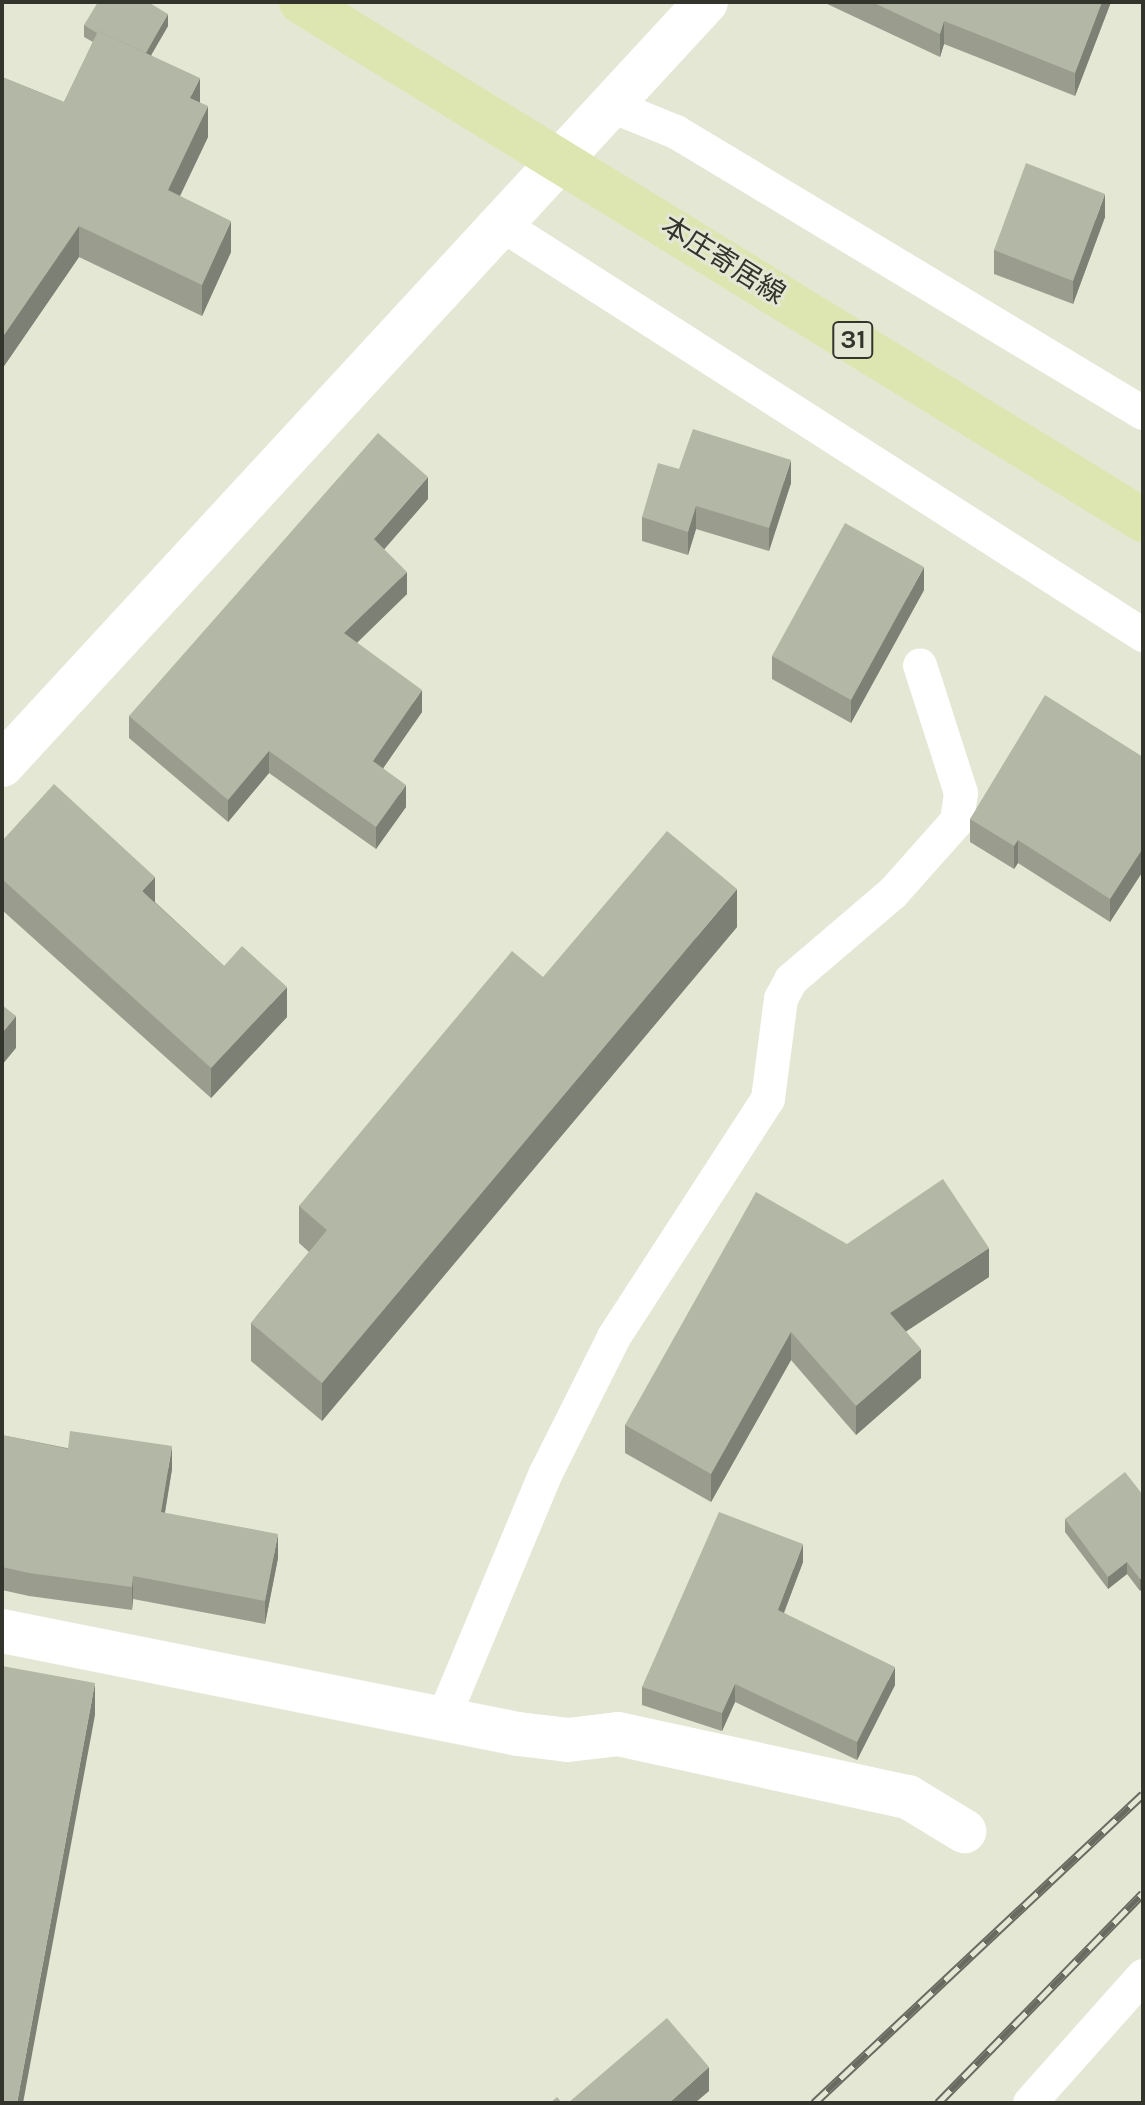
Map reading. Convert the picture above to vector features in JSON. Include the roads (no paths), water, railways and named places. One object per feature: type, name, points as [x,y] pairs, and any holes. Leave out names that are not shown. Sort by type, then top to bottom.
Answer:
[{"type":"main road","name":"本庄寄居線","points":[[301,2],[1143,520]]},
{"type":"street","points":[[2,765],[504,226],[706,2]]},
{"type":"street","points":[[2,1631],[443,1719],[568,1740],[618,1734],[908,1797],[964,1831]]},
{"type":"lane","points":[[612,106],[676,132],[1143,413]]},
{"type":"lane","points":[[504,226],[1143,635]]},
{"type":"lane","points":[[443,1719],[540,1487],[614,1337],[768,1099],[781,999],[791,980],[893,893],[957,821],[961,793],[920,665]]},
{"type":"lane","points":[[1030,2103],[1143,1976]]},
{"type":"railway","points":[[814,2103],[1143,1794]]},
{"type":"railway","points":[[938,2103],[1143,1893]]}]
